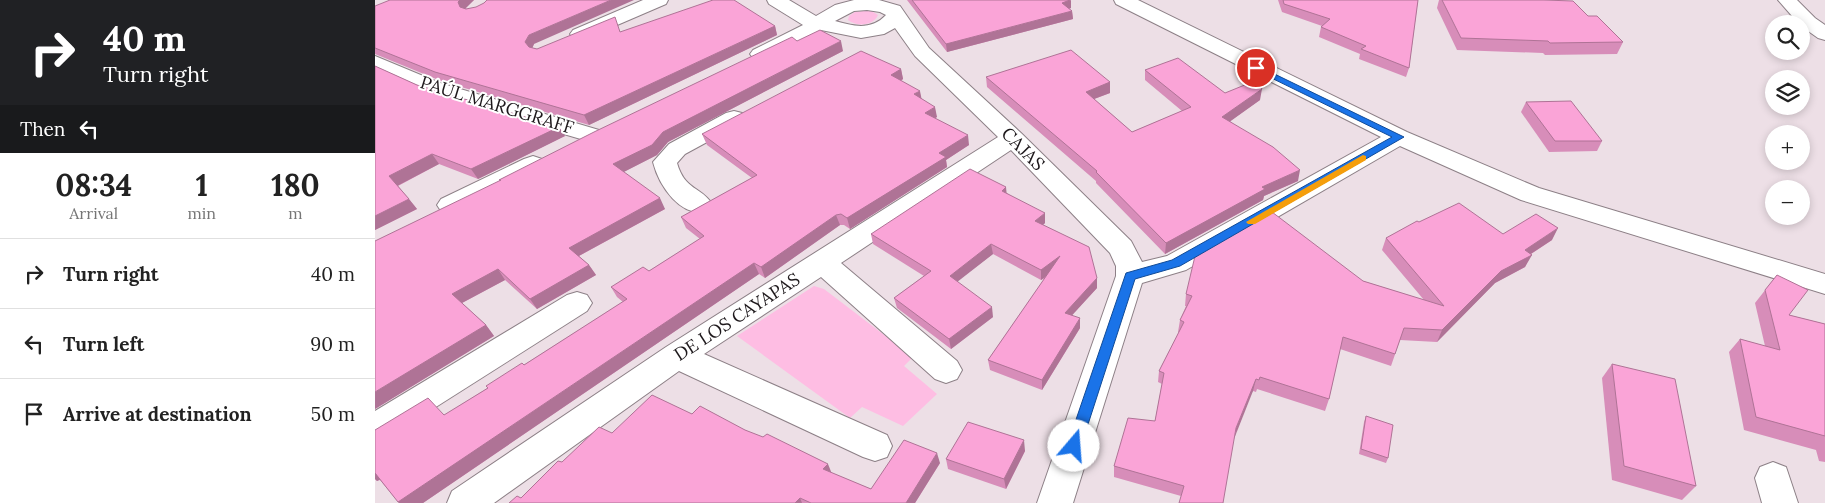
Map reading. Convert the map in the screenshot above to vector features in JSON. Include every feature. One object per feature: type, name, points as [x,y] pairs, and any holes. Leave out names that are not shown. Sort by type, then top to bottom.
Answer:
[{"type":"street","points":[[560,42],[659,0]]},
{"type":"street","points":[[776,0],[819,24],[850,32],[881,46],[923,52]]},
{"type":"street","points":[[1123,0],[1399,137],[1530,194],[1825,284]]},
{"type":"street","points":[[1787,0],[1808,22],[1825,34]]},
{"type":"street","name":"CAJAS","points":[[743,63],[819,24],[840,10],[868,2],[885,5],[891,9],[923,52],[1013,138],[1126,262]]},
{"type":"street","points":[[850,32],[869,32],[882,27],[893,18],[894,13]]},
{"type":"street","name":"PAÚL MARGGRAFF","points":[[375,62],[431,88],[600,131],[427,217]]},
{"type":"street","points":[[700,205],[682,194],[669,178],[665,162],[677,149],[749,110]]},
{"type":"street","points":[[1055,503],[1126,262],[1176,263],[1399,137]]},
{"type":"street","name":"DE LOS CAYAPAS","points":[[465,503],[677,356],[1013,138]]},
{"type":"street","points":[[822,262],[946,370]]},
{"type":"street","points":[[375,428],[577,303]]},
{"type":"street","points":[[677,356],[875,446]]},
{"type":"shaded area","points":[[870,10],[878,15],[876,19],[869,23],[856,24],[848,20],[849,16],[855,12]]},
{"type":"shaded area","points":[[814,286],[824,289],[913,357],[904,366],[937,394],[903,426],[862,407],[850,418],[737,336]]},
{"type":"building","points":[[390,0],[460,0],[458,2],[460,7],[466,9],[476,7],[487,0],[611,0],[529,35],[525,42],[529,47],[537,49],[615,17],[620,32],[713,0],[734,0],[775,26],[584,115],[435,72],[375,48],[375,6]]},
{"type":"building","points":[[912,0],[1070,0],[1062,3],[1072,11],[946,44]]},
{"type":"building","points":[[1283,0],[1418,0],[1409,68],[1361,49],[1366,46],[1321,27],[1330,19],[1284,4]]},
{"type":"building","points":[[1442,0],[1573,1],[1588,16],[1597,16],[1623,42],[1550,43],[1548,41],[1461,38]]},
{"type":"building","points":[[820,30],[841,41],[663,132],[652,145],[613,164],[660,198],[569,248],[589,265],[530,299],[498,269],[452,294],[486,325],[375,392],[375,241],[501,180],[499,180],[594,132],[792,37],[797,41]]},
{"type":"building","points":[[1071,50],[1110,82],[1086,92],[1132,132],[1191,107],[1145,70],[1178,58],[1225,93],[1257,80],[1262,89],[1222,117],[1273,147],[1300,170],[1262,187],[1265,189],[1166,243],[1097,171],[986,77]]},
{"type":"building","points":[[861,51],[901,69],[891,75],[920,91],[914,94],[935,107],[925,113],[968,135],[939,153],[946,157],[847,218],[841,214],[836,215],[761,267],[754,263],[398,502],[375,473],[375,430],[428,398],[444,415],[488,388],[486,386],[522,363],[524,365],[627,299],[611,287],[643,267],[649,271],[704,236],[681,217],[757,175],[702,134]]},
{"type":"building","points":[[375,66],[417,85],[559,127],[471,169],[432,154],[389,176],[409,199],[375,216]]},
{"type":"building","points":[[1571,101],[1602,141],[1555,141],[1526,102]]},
{"type":"building","points":[[970,169],[1006,187],[1002,191],[1045,213],[1035,221],[1089,247],[1097,278],[1065,313],[1080,318],[1042,380],[988,360],[1060,256],[1041,270],[991,244],[950,276],[992,307],[949,339],[894,298],[931,271],[871,234]]},
{"type":"building","points":[[1459,203],[1503,234],[1536,214],[1558,228],[1525,250],[1532,255],[1501,271],[1442,330],[1404,328],[1395,354],[1343,337],[1329,399],[1260,377],[1259,380],[1256,379],[1236,428],[1223,503],[1179,503],[1184,486],[1114,466],[1128,418],[1155,421],[1164,373],[1159,371],[1184,322],[1180,320],[1192,296],[1186,294],[1195,256],[1272,212],[1363,281],[1444,306],[1386,238],[1417,221],[1419,222]]},
{"type":"building","points":[[1777,275],[1808,290],[1789,315],[1825,324],[1825,436],[1756,417],[1740,339],[1780,350],[1765,290]]},
{"type":"building","points":[[1612,364],[1675,379],[1696,486],[1624,466]]},
{"type":"building","points":[[652,395],[692,414],[700,406],[745,430],[763,437],[767,434],[828,464],[823,469],[871,489],[904,440],[937,453],[906,503],[811,503],[800,498],[795,503],[509,503],[517,496],[521,498],[558,461],[562,462],[599,427],[612,433]]},
{"type":"building","points":[[1366,416],[1393,425],[1388,458],[1361,449]]},
{"type":"building","points":[[968,422],[1024,440],[1004,479],[946,459]]},
{"type":"slow traffic","points":[[1251,222],[1363,158]]},
{"type":"route","points":[[1074,446],[1130,276],[1176,263],[1399,137],[1256,68]]}]
